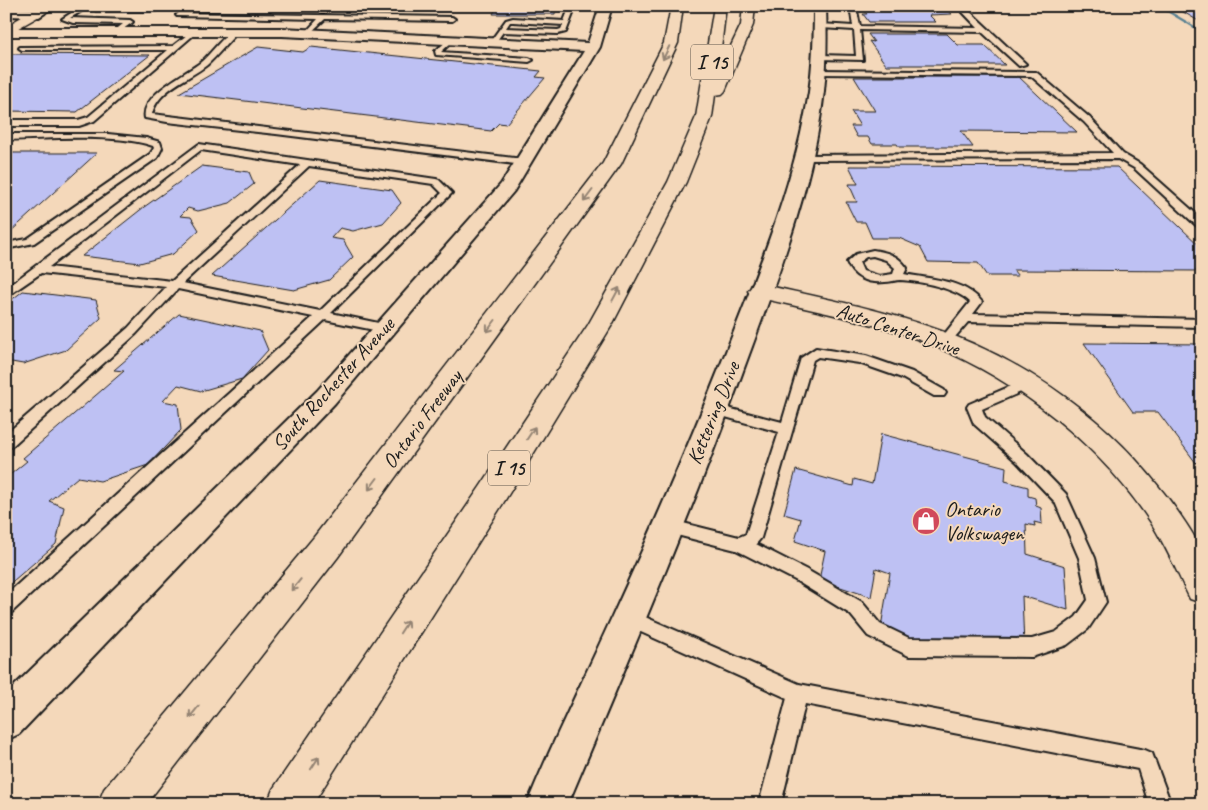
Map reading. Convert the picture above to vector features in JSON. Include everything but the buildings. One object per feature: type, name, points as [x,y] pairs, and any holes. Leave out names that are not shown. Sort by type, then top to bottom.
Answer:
[{"type":"main road","name":"Ontario Freeway","points":[[119,804],[326,547],[612,164],[671,43],[677,6]]},
{"type":"main road","name":"I 15","points":[[288,804],[600,325],[677,182],[704,118],[720,6]]},
{"type":"main road","points":[[704,118],[747,26],[749,6]]},
{"type":"main road","points":[[6,32],[45,9]]},
{"type":"main road","name":"Auto Center Drive","points":[[760,291],[874,318],[944,342],[986,360],[1025,385],[1063,410],[1099,442],[1136,480],[1160,511],[1198,573]]},
{"type":"street","name":"South Rochester Avenue","points":[[6,721],[326,397],[508,187],[593,47],[606,6]]},
{"type":"street","name":"Kettering Drive","points":[[547,804],[716,410],[792,200],[804,158],[814,109],[820,64],[820,6]]},
{"type":"street","points":[[6,12],[45,9]]},
{"type":"street","points":[[6,32],[308,33],[593,47]]},
{"type":"lane","points":[[86,6],[65,20],[130,22],[116,32]]},
{"type":"lane","points":[[501,30],[564,31],[573,6]]},
{"type":"lane","points":[[820,64],[860,58],[853,6]]},
{"type":"lane","points":[[960,6],[1022,64]]},
{"type":"lane","points":[[179,15],[452,19]]},
{"type":"lane","points":[[308,33],[323,17]]},
{"type":"lane","points":[[494,42],[508,21],[568,23]]},
{"type":"lane","points":[[821,26],[984,30]]},
{"type":"lane","points":[[6,122],[79,123],[91,119],[194,32]]},
{"type":"lane","points":[[235,32],[202,64],[159,96],[148,110],[148,116],[167,120],[276,131],[523,162]]},
{"type":"lane","points":[[451,40],[437,52],[438,54],[529,60]]},
{"type":"lane","points":[[22,48],[176,48]]},
{"type":"lane","points":[[820,64],[1033,74],[1086,120],[1120,156],[1137,166],[1202,225]]},
{"type":"lane","points":[[6,137],[129,138],[152,140],[157,144],[158,148],[154,156],[126,177],[30,240],[6,246]]},
{"type":"lane","points":[[6,294],[200,147],[436,182],[447,193],[324,314],[6,606]]},
{"type":"lane","points":[[804,158],[1120,156]]},
{"type":"lane","points":[[6,443],[132,331],[175,285],[307,163]]},
{"type":"lane","points":[[39,270],[175,285],[324,314],[384,328]]},
{"type":"lane","points":[[898,276],[960,290],[971,296],[976,302],[944,342]]},
{"type":"lane","points":[[965,318],[1202,323]]},
{"type":"lane","points":[[740,544],[754,538],[807,358],[816,352],[861,359],[907,375],[938,393]]},
{"type":"lane","points":[[667,526],[740,544],[801,575],[856,608],[874,630],[909,647],[1032,648],[1061,639],[1082,623],[1097,602],[1087,558],[1060,498],[1022,458],[979,420],[974,407],[1025,385]]},
{"type":"lane","points":[[716,410],[787,429]]},
{"type":"lane","points":[[628,618],[798,693],[1145,760],[1160,804]]},
{"type":"lane","points":[[770,804],[798,693]]},
{"type":"waterway","points":[[1158,6],[1202,32]]},
{"type":"place","name":"Ontario Volkswagen","points":[[926,521]]}]
